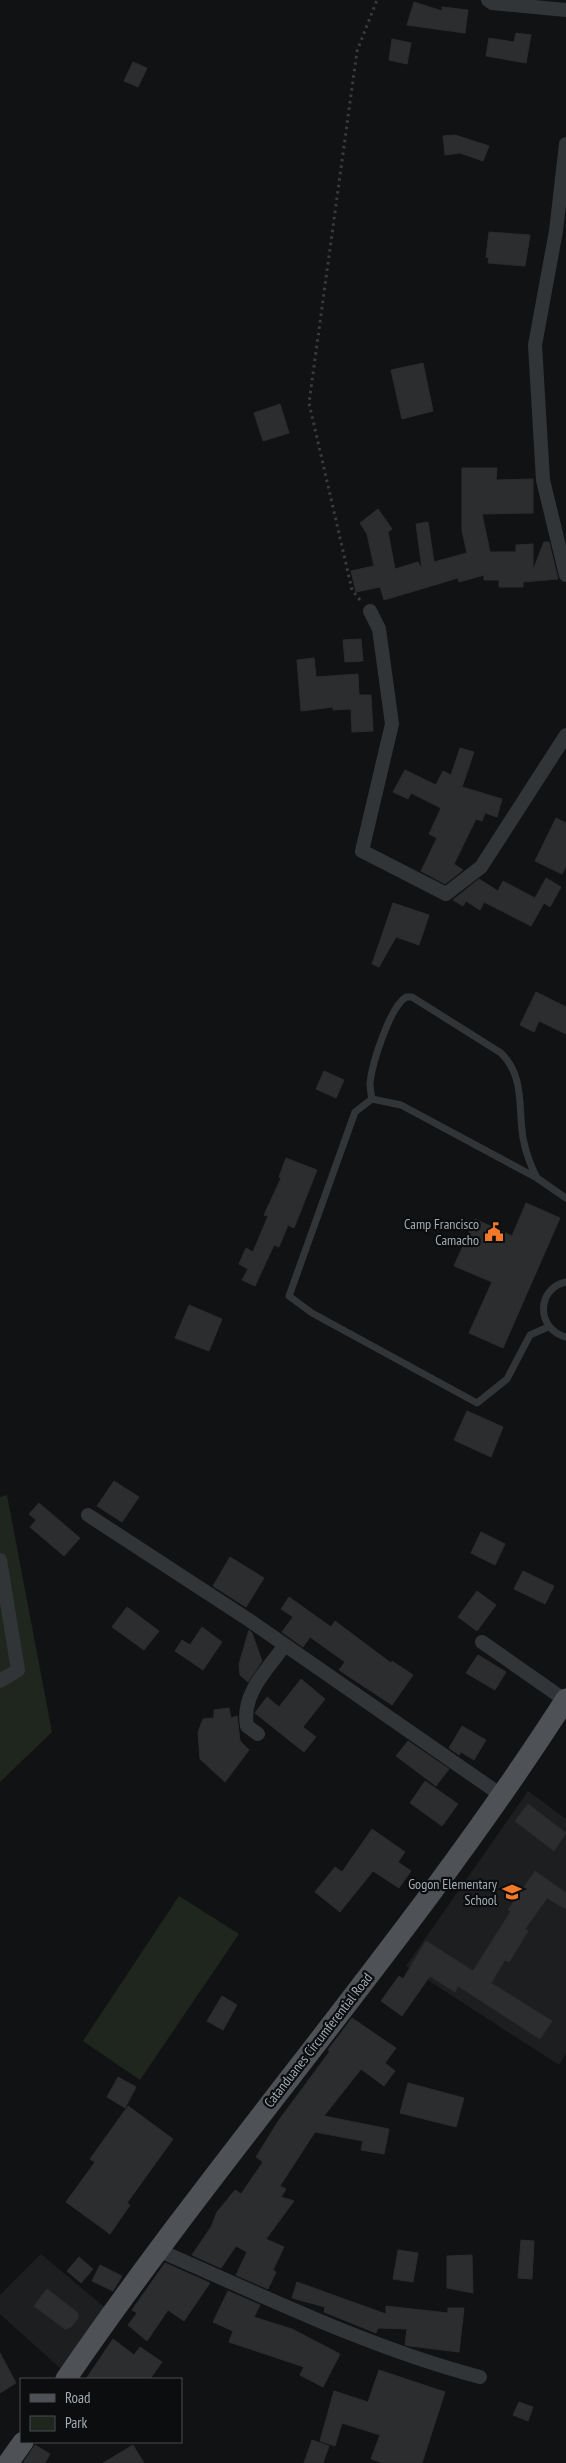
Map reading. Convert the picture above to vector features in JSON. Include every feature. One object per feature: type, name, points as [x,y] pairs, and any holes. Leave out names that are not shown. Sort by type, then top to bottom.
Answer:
[{"type":"main road","name":"Catanduanes Circumferential Road","points":[[67,2378],[158,2250],[478,1829],[566,1700]]},
{"type":"main road","points":[[8,2463],[22,2443]]},
{"type":"street","points":[[488,0],[492,3],[566,10]]},
{"type":"street","points":[[566,144],[556,231],[535,345],[543,480],[566,574]]},
{"type":"street","points":[[370,611],[379,629],[392,724],[362,852],[446,894],[481,866],[566,735]]},
{"type":"street","points":[[88,1515],[285,1645],[501,1795]]},
{"type":"street","points":[[0,1560],[18,1670],[1,1679]]},
{"type":"street","points":[[482,1642],[566,1700]]},
{"type":"street","points":[[258,1734],[246,1726],[244,1713],[248,1699],[285,1645]]},
{"type":"street","points":[[158,2250],[369,2341],[430,2364],[480,2377]]},
{"type":"lane","points":[[372,1099],[370,1085],[379,1048],[399,1004],[406,997],[412,997],[501,1053],[508,1061],[518,1079],[523,1137],[528,1162],[538,1178]]},
{"type":"lane","points":[[548,1327],[530,1335],[506,1379],[477,1403],[312,1313],[289,1296],[355,1112],[372,1099],[402,1105],[538,1178],[566,1198]]},
{"type":"lane","points":[[566,1282],[559,1284],[549,1291],[543,1302],[543,1315],[548,1327],[558,1335],[566,1337]]},
{"type":"path","points":[[370,611],[352,590],[309,402],[357,51],[377,0]]},
{"type":"shaded area","name":"Gogon Elementary School","points":[[528,1791],[566,1819],[566,2053],[559,2065],[406,1966]]},
{"type":"shaded area","points":[[41,2254],[109,2311],[62,2370],[0,2314],[0,2295]]},
{"type":"green space","points":[[7,1495],[52,1732],[0,1782],[0,1497]]},
{"type":"green space","points":[[179,1896],[239,1934],[140,2080],[83,2041]]},
{"type":"building","points":[[414,2],[442,11],[442,7],[468,10],[465,33],[407,25]]},
{"type":"building","points":[[516,33],[531,35],[526,63],[486,56],[489,38],[514,42]]},
{"type":"building","points":[[392,39],[411,43],[407,64],[389,60]]},
{"type":"building","points":[[133,62],[147,68],[138,87],[124,81]]},
{"type":"building","points":[[455,135],[489,146],[483,161],[460,153],[445,155],[443,136]]},
{"type":"building","points":[[489,232],[530,235],[525,266],[488,263],[489,258],[486,257]]},
{"type":"building","points":[[423,363],[433,411],[402,419],[391,370]]},
{"type":"building","points":[[280,404],[289,433],[263,441],[254,413]]},
{"type":"building","points":[[462,468],[497,468],[496,480],[533,479],[533,513],[482,514],[490,552],[516,552],[516,545],[533,544],[533,570],[544,542],[549,542],[558,579],[523,582],[523,587],[499,587],[499,580],[484,580],[484,575],[459,582],[458,578],[384,600],[380,587],[356,592],[351,571],[374,566],[367,534],[360,523],[378,509],[392,529],[388,532],[395,569],[418,562],[422,569],[416,524],[428,522],[434,562],[467,553],[462,531]]},
{"type":"building","points":[[361,639],[363,661],[345,662],[343,640]]},
{"type":"building","points":[[314,658],[316,677],[358,674],[359,695],[371,695],[373,731],[352,732],[351,709],[333,710],[333,707],[301,711],[297,660]]},
{"type":"building","points":[[460,748],[474,752],[462,787],[502,799],[497,817],[485,813],[482,821],[476,819],[454,864],[463,870],[445,884],[421,871],[437,838],[429,834],[441,808],[411,793],[408,799],[393,792],[405,770],[436,785],[443,771],[451,775]]},
{"type":"building","points":[[556,818],[566,823],[566,866],[562,874],[535,861]]},
{"type":"building","points":[[546,878],[561,887],[550,907],[544,903],[531,926],[484,902],[480,910],[466,901],[463,906],[453,900],[479,879],[498,891],[503,881],[535,898]]},
{"type":"building","points":[[393,903],[429,915],[419,945],[396,937],[379,967],[372,964]]},
{"type":"building","points":[[536,992],[566,1007],[566,1034],[539,1021],[534,1032],[520,1025]]},
{"type":"building","points":[[324,1071],[344,1080],[336,1098],[316,1089]]},
{"type":"building","points":[[286,1158],[317,1170],[294,1228],[288,1225],[279,1247],[274,1245],[255,1286],[242,1280],[248,1269],[239,1264],[246,1248],[253,1252],[268,1216],[264,1215],[281,1178],[279,1177]]},
{"type":"building","points":[[526,1203],[560,1218],[503,1348],[469,1333],[492,1282],[454,1266],[475,1219],[512,1236]]},
{"type":"building","points":[[189,1305],[222,1319],[209,1351],[175,1338]]},
{"type":"building","points":[[467,1411],[503,1427],[491,1457],[454,1440]]},
{"type":"building","points":[[114,1481],[139,1497],[122,1522],[97,1506]]},
{"type":"building","points":[[39,1503],[80,1538],[64,1556],[30,1527],[36,1520],[29,1514]]},
{"type":"building","points":[[481,1532],[505,1544],[495,1565],[471,1553]]},
{"type":"building","points":[[230,1557],[264,1578],[246,1607],[213,1586]]},
{"type":"building","points":[[523,1571],[554,1586],[545,1604],[514,1589]]},
{"type":"building","points":[[477,1591],[496,1605],[477,1631],[458,1617]]},
{"type":"building","points":[[289,1597],[331,1627],[335,1621],[391,1663],[392,1661],[413,1675],[392,1705],[339,1670],[345,1662],[310,1637],[303,1647],[282,1632],[293,1617],[281,1609]]},
{"type":"building","points":[[127,1607],[159,1631],[144,1650],[112,1627]]},
{"type":"building","points":[[202,1627],[222,1642],[203,1670],[175,1651],[182,1640],[190,1645]]},
{"type":"building","points":[[249,1630],[252,1633],[262,1661],[248,1682],[240,1675],[239,1664]]},
{"type":"building","points":[[478,1655],[506,1672],[495,1690],[466,1673]]},
{"type":"building","points":[[301,1679],[325,1699],[303,1727],[316,1737],[304,1752],[255,1713],[267,1697],[279,1707]]},
{"type":"building","points":[[229,1708],[231,1718],[237,1716],[240,1741],[249,1750],[225,1782],[200,1759],[198,1732],[203,1719],[214,1718],[214,1710]]},
{"type":"building","points":[[462,1726],[486,1740],[474,1760],[461,1752],[459,1755],[449,1748]]},
{"type":"building","points":[[408,1741],[449,1769],[436,1786],[396,1756]]},
{"type":"building","points":[[425,1781],[458,1804],[442,1826],[410,1803]]},
{"type":"building","points":[[528,1804],[566,1833],[554,1851],[515,1821]]},
{"type":"building","points":[[372,1829],[405,1852],[398,1862],[411,1871],[399,1888],[373,1871],[340,1912],[315,1892],[335,1867],[342,1872]]},
{"type":"building","points":[[535,1871],[566,1893],[566,1909],[547,1898],[525,1929],[528,1931],[509,1962],[505,1960],[491,1983],[552,2021],[540,2039],[458,1986],[455,1992],[430,1976],[402,2016],[381,2001],[399,1976],[403,1979],[426,1941],[473,1971],[511,1911],[508,1910]]},
{"type":"building","points":[[222,1996],[237,2005],[223,2030],[207,2021]]},
{"type":"building","points":[[352,2018],[396,2048],[385,2063],[395,2071],[384,2086],[361,2069],[324,2116],[389,2129],[384,2154],[361,2150],[363,2141],[315,2132],[280,2186],[286,2189],[281,2197],[294,2201],[266,2239],[284,2247],[273,2270],[276,2272],[268,2289],[236,2275],[247,2252],[236,2246],[221,2268],[192,2255],[211,2227],[217,2212],[235,2190],[241,2194],[263,2162],[256,2157],[279,2120]]},
{"type":"building","points":[[118,2077],[136,2087],[125,2108],[107,2097]]},
{"type":"building","points":[[408,2083],[464,2098],[456,2127],[400,2113]]},
{"type":"building","points":[[128,2106],[173,2139],[127,2203],[130,2205],[110,2234],[66,2202],[95,2162],[90,2159]]},
{"type":"building","points":[[521,2240],[534,2241],[532,2279],[518,2278]]},
{"type":"building","points":[[398,2250],[418,2253],[413,2282],[393,2279]]},
{"type":"building","points":[[472,2255],[473,2293],[447,2288],[447,2256]]},
{"type":"building","points":[[79,2257],[93,2269],[81,2283],[67,2271]]},
{"type":"building","points":[[165,2263],[210,2283],[184,2321],[168,2310],[147,2341],[128,2325],[137,2313],[132,2310]]},
{"type":"building","points":[[100,2265],[122,2276],[113,2291],[92,2281]]},
{"type":"building","points":[[297,2282],[386,2314],[386,2306],[448,2313],[448,2308],[464,2308],[459,2352],[405,2345],[407,2329],[378,2328],[376,2333],[324,2312],[325,2307],[292,2298]]},
{"type":"building","points":[[47,2289],[78,2313],[78,2318],[71,2327],[65,2329],[34,2306]]},
{"type":"building","points":[[228,2291],[260,2305],[254,2317],[292,2329],[340,2354],[323,2387],[300,2375],[304,2367],[229,2342],[233,2331],[213,2322]]},
{"type":"building","points":[[113,2339],[134,2355],[140,2347],[162,2362],[151,2378],[87,2378]]},
{"type":"building","points":[[0,2353],[16,2383],[0,2393]]},
{"type":"building","points":[[379,2370],[445,2392],[422,2463],[383,2463],[371,2459],[380,2435],[342,2423],[335,2446],[320,2441],[334,2391],[368,2402]]},
{"type":"building","points":[[519,2402],[533,2407],[528,2421],[513,2415]]},
{"type":"building","points":[[312,2440],[329,2446],[323,2463],[304,2463]]},
{"type":"building","points":[[35,2445],[50,2454],[45,2463],[23,2463]]},
{"type":"building","points":[[133,2445],[144,2463],[103,2463]]},
{"type":"place","name":"Camp Francisco Camacho","points":[[494,1232]]},
{"type":"place","name":"Gogon Elementary School","points":[[512,1892]]}]
